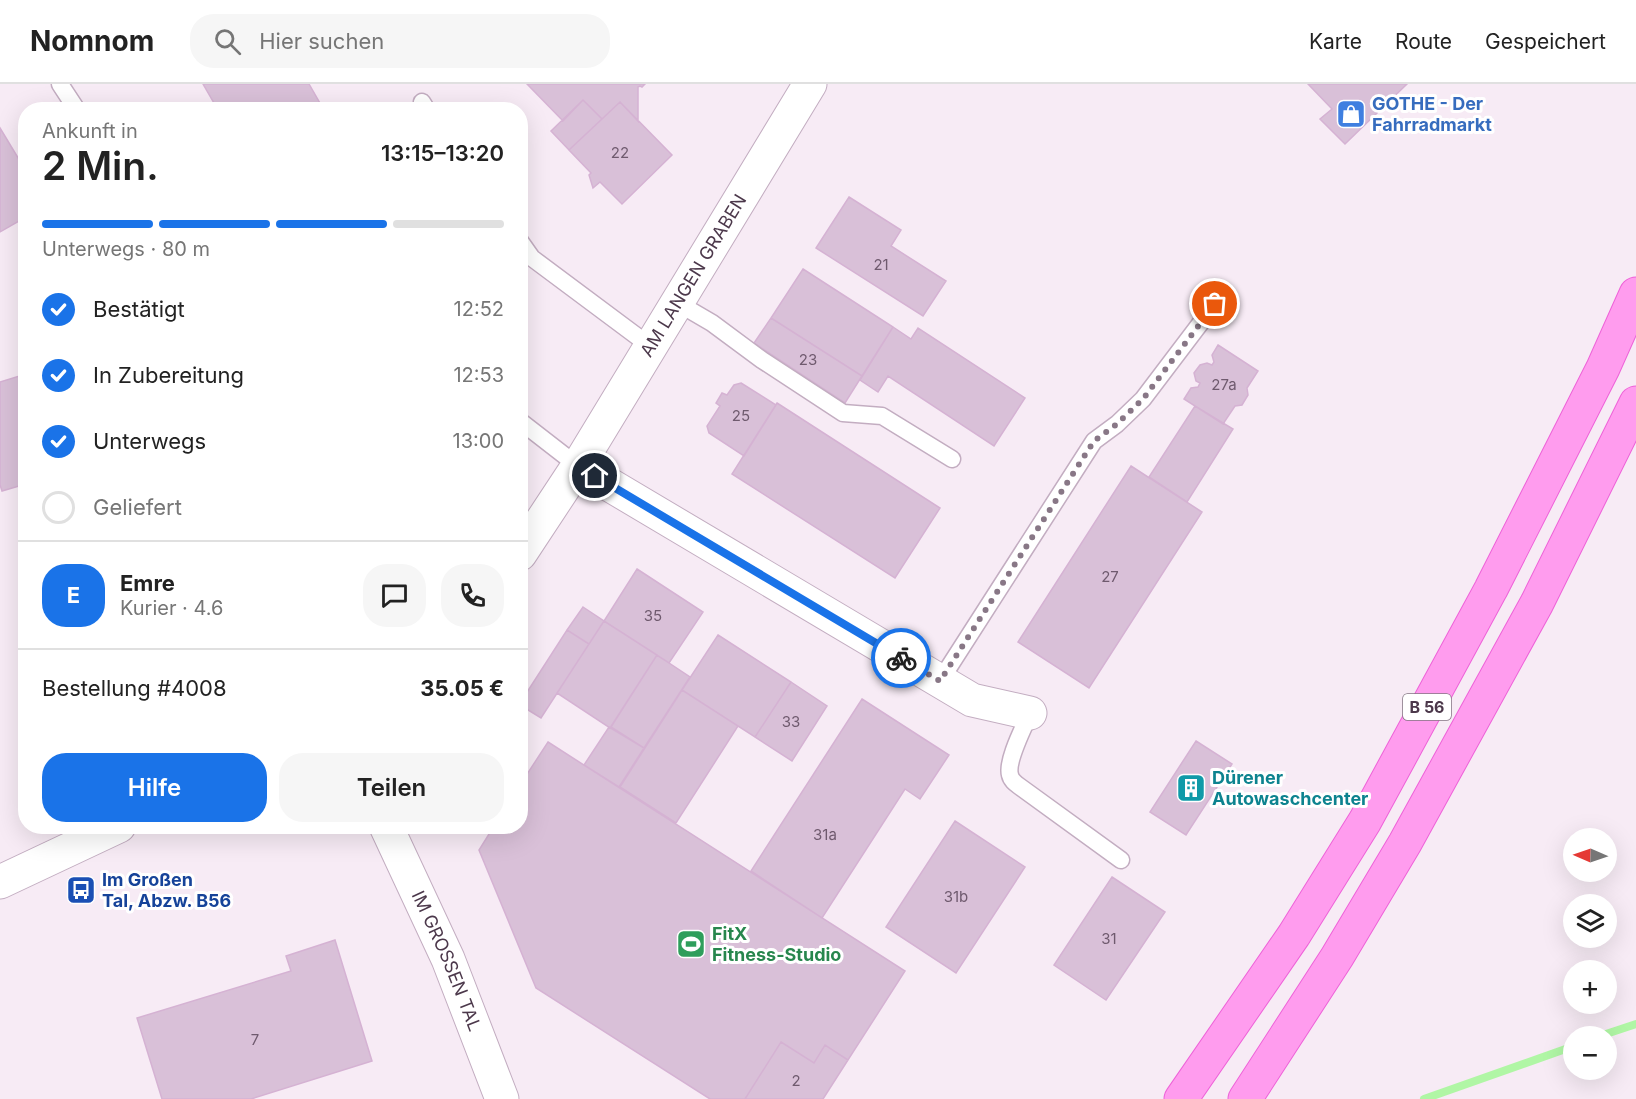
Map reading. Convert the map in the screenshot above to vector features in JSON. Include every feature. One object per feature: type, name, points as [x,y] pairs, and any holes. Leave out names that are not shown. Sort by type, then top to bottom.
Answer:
[{"type":"main road","name":"B 56","points":[[1181,1099],[1294,936],[1365,821],[1491,589],[1603,368],[1636,294]]},
{"type":"main road","name":"B 56","points":[[1245,1099],[1337,957],[1405,843],[1537,603],[1636,403]]},
{"type":"street","name":"AM LANGEN GRABEN","points":[[528,542],[578,466],[810,84]]},
{"type":"street","points":[[578,466],[972,700],[1030,713]]},
{"type":"street","points":[[0,882],[103,834]]},
{"type":"street","name":"IM GROSSEN TAL","points":[[390,834],[448,959],[502,1099]]},
{"type":"lane","points":[[60,84],[71,102]]},
{"type":"lane","points":[[528,252],[532,258],[650,346]]},
{"type":"lane","points":[[676,302],[712,323],[762,360],[843,413],[882,416],[952,459]]},
{"type":"lane","points":[[940,681],[1094,441],[1117,424],[1143,399],[1215,304]]},
{"type":"lane","points":[[528,427],[578,466]]},
{"type":"lane","points":[[1030,713],[1011,761],[1010,778],[1121,860]]},
{"type":"building","points":[[203,84],[309,84],[319,102],[213,102]]},
{"type":"building","points":[[527,84],[645,84],[638,87],[638,121],[620,102],[602,119],[583,100],[563,121]]},
{"type":"building","name":"GOTHE - Der Fahrradmarkt","points":[[1308,84],[1407,84],[1345,144],[1320,119],[1332,109]]},
{"type":"building","points":[[583,100],[602,119],[569,150],[551,131]]},
{"type":"building","points":[[620,102],[672,155],[622,204],[600,182],[593,188],[589,175],[591,173],[569,150]]},
{"type":"building","points":[[0,128],[18,158],[18,222],[0,232]]},
{"type":"building","points":[[849,197],[901,230],[891,246],[946,281],[923,316],[816,248]]},
{"type":"building","points":[[803,269],[893,327],[862,376],[771,318]]},
{"type":"building","points":[[771,318],[862,376],[845,403],[754,343]]},
{"type":"building","points":[[893,327],[911,339],[918,328],[1025,398],[994,446],[888,376],[878,392],[860,380]]},
{"type":"building","points":[[1218,345],[1258,371],[1247,388],[1248,395],[1242,405],[1235,406],[1223,424],[1184,399],[1191,388],[1198,387],[1200,383],[1196,381],[1194,373],[1200,365],[1207,363],[1212,365],[1214,362],[1212,355]]},
{"type":"building","points":[[18,376],[18,486],[2,491],[0,485],[0,382]]},
{"type":"building","points":[[741,383],[776,405],[744,456],[709,433],[707,426],[720,406],[716,403],[722,393],[727,395],[734,385]]},
{"type":"building","points":[[777,403],[940,508],[895,578],[732,474]]},
{"type":"building","points":[[1195,406],[1233,429],[1187,502],[1149,477]]},
{"type":"building","points":[[1131,466],[1202,512],[1089,688],[1018,642]]},
{"type":"building","points":[[637,569],[703,612],[669,663],[604,621]]},
{"type":"building","points":[[583,607],[604,621],[589,644],[567,630]]},
{"type":"building","points":[[604,621],[657,655],[610,728],[557,693]]},
{"type":"building","points":[[567,630],[589,644],[541,718],[528,710],[528,691]]},
{"type":"building","points":[[718,635],[791,682],[755,737],[682,690]]},
{"type":"building","points":[[657,655],[690,677],[644,748],[611,727]]},
{"type":"building","points":[[791,682],[827,706],[792,761],[755,737]]},
{"type":"building","points":[[682,690],[738,726],[676,823],[620,787]]},
{"type":"building","points":[[862,699],[949,755],[920,799],[905,789],[822,918],[751,871]]},
{"type":"building","points":[[609,727],[644,748],[619,787],[584,765]]},
{"type":"building","name":"Dürener Autowaschcenter","points":[[1196,741],[1232,764],[1186,835],[1150,812]]},
{"type":"building","name":"FitX Fitness-Studio","points":[[548,742],[905,971],[848,1060],[825,1045],[814,1063],[781,1042],[745,1099],[710,1099],[536,988],[479,850],[489,834],[528,834],[528,773]]},
{"type":"building","points":[[955,821],[1025,867],[956,973],[886,927]]},
{"type":"building","points":[[1112,877],[1165,912],[1106,1000],[1054,965]]},
{"type":"building","points":[[335,940],[372,1061],[251,1099],[162,1099],[137,1018],[291,971],[286,956]]},
{"type":"building","points":[[781,1042],[814,1063],[825,1045],[848,1060],[823,1099],[745,1099]]},
{"type":"waterway","points":[[1617,1030],[1636,1024]]},
{"type":"waterway","points":[[1424,1099],[1563,1050]]},
{"type":"way so far","points":[[901,658],[940,681],[1094,441],[1117,424],[1143,399],[1215,304]]},
{"type":"place","name":"GOTHE - Der Fahrradmarkt","points":[[1351,114]]},
{"type":"place","name":"Dürener Autowaschcenter","points":[[1191,788]]},
{"type":"place","name":"Im Großen Tal, Abzw. B56","points":[[81,890]]},
{"type":"place","name":"FitX Fitness-Studio","points":[[691,944]]},
{"type":"route","points":[[595,476],[901,658]]}]
